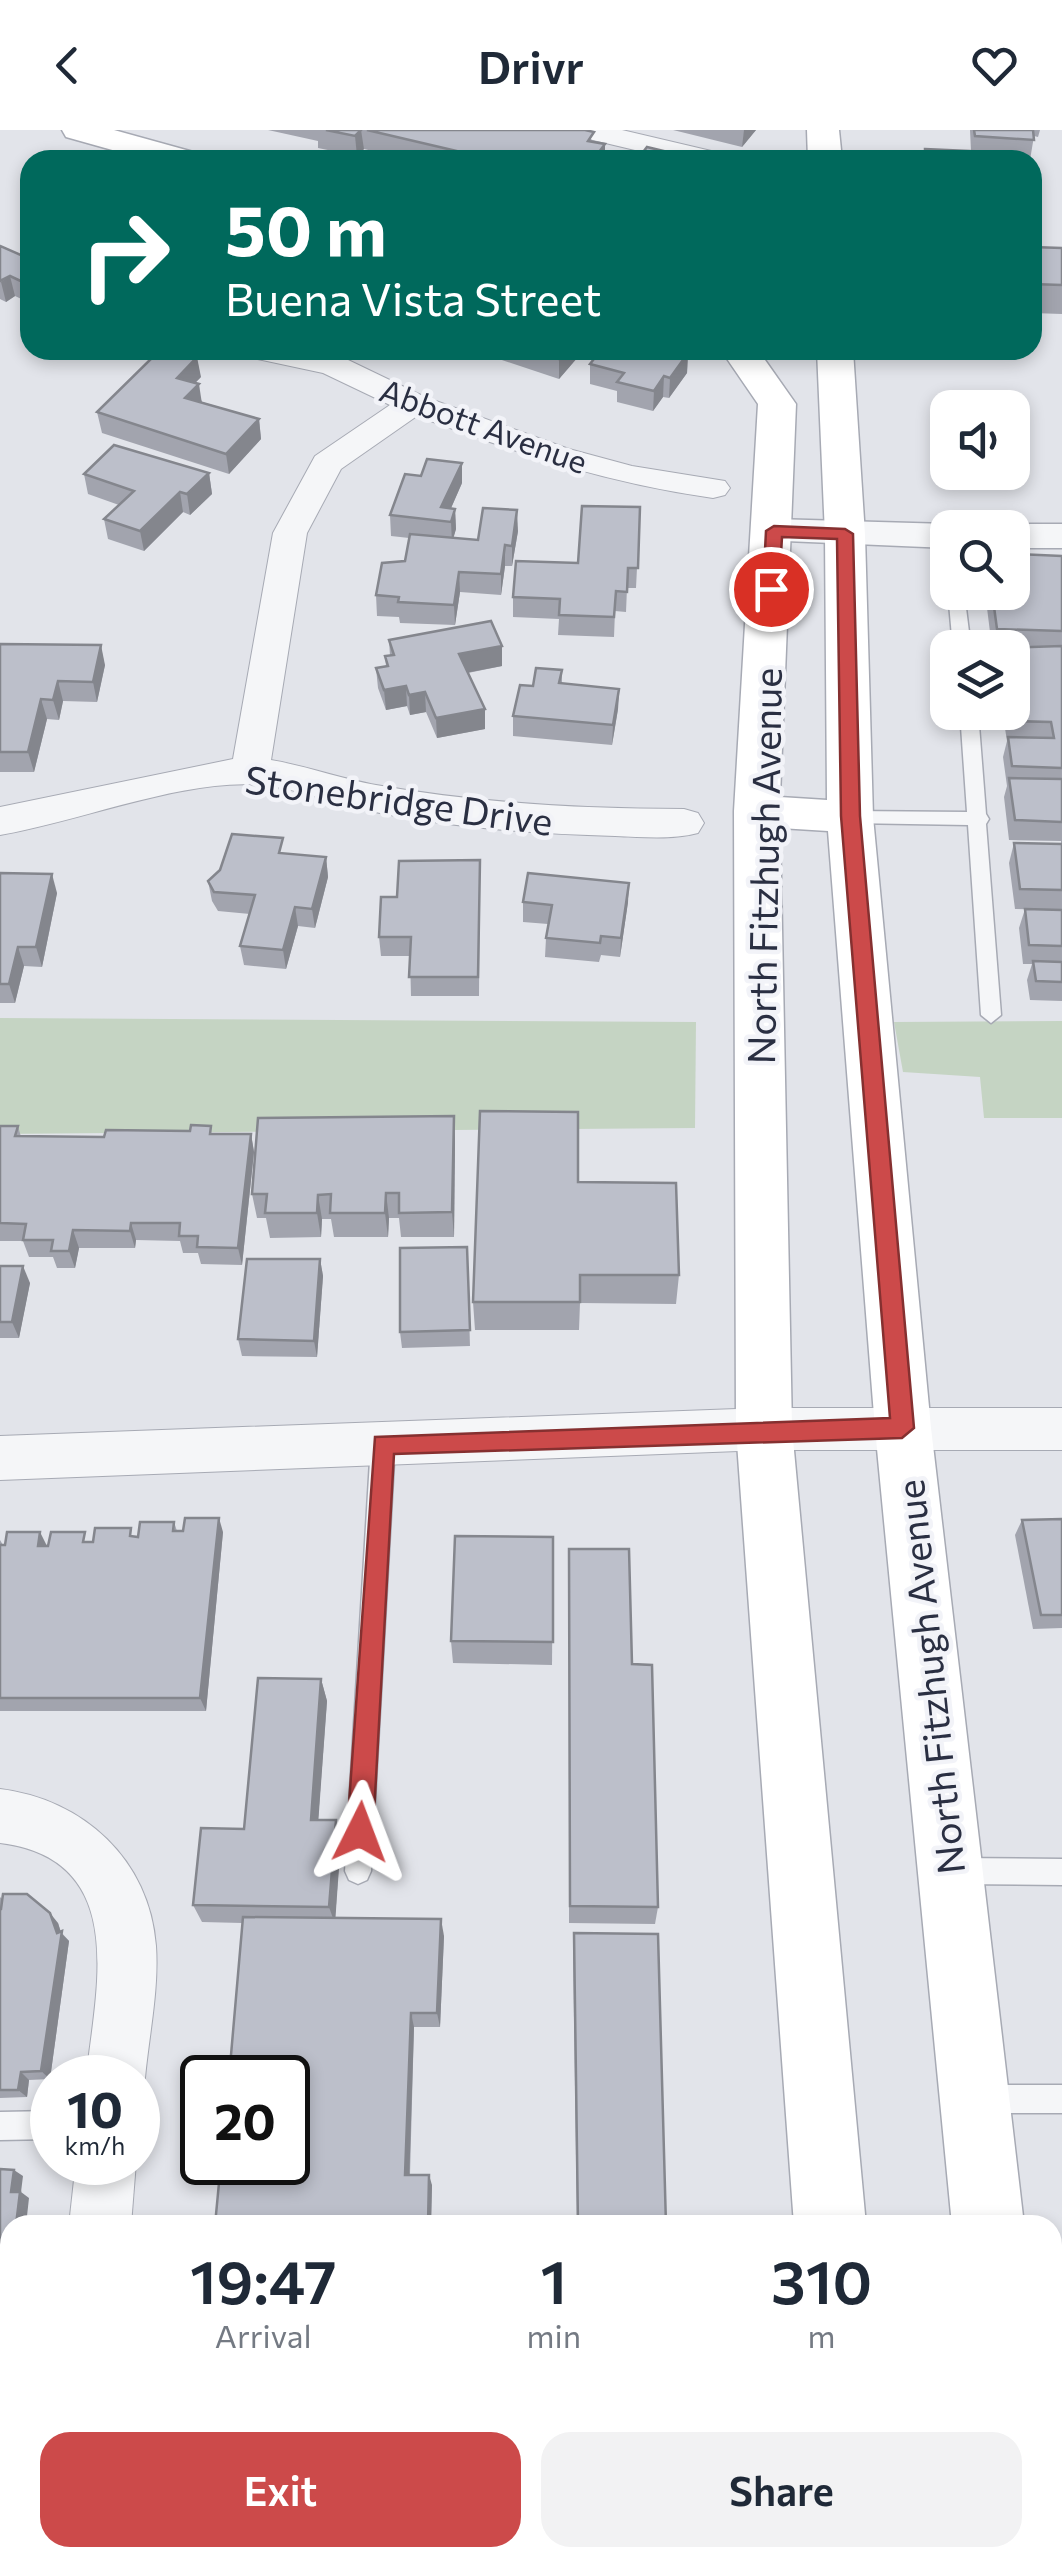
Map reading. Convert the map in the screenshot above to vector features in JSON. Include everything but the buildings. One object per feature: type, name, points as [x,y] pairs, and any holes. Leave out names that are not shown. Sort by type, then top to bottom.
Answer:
[{"type":"main road","points":[[78,130],[149,150]]},
{"type":"main road","name":"North Fitzhugh Avenue","points":[[747,360],[777,404],[774,531],[757,811],[758,1184],[764,1429],[829,2215]]},
{"type":"main road","name":"North Fitzhugh Avenue","points":[[836,360],[845,534],[850,816],[902,1428],[987,2215]]},
{"type":"main road","points":[[757,811],[850,816]]},
{"type":"street","points":[[586,130],[671,150]]},
{"type":"street","name":"Abbott Avenue","points":[[308,360],[333,365],[413,404],[557,456],[630,476],[713,488]]},
{"type":"street","points":[[250,771],[290,533],[326,463],[413,404]]},
{"type":"street","points":[[774,531],[930,536]]},
{"type":"street","points":[[1030,536],[1062,536]]},
{"type":"street","name":"Stonebridge Drive","points":[[0,822],[60,814],[182,782],[250,771],[374,798],[584,824],[684,824]]},
{"type":"street","points":[[0,1458],[764,1429],[1062,1429]]},
{"type":"street","points":[[0,1816],[20,1816],[61,1833],[94,1862],[117,1900],[129,1944],[117,2055]]},
{"type":"street","points":[[101,2215],[104,2185]]},
{"type":"lane","points":[[971,730],[991,1014]]},
{"type":"lane","points":[[850,816],[980,819]]},
{"type":"lane","points":[[358,1871],[383,1444]]},
{"type":"lane","points":[[950,1871],[1062,1872]]},
{"type":"lane","points":[[974,2098],[1062,2098]]},
{"type":"lane","points":[[0,2126],[30,2126]]},
{"type":"green space","points":[[0,1018],[696,1022],[695,1128],[0,1134]]},
{"type":"green space","points":[[1062,1021],[1062,1118],[984,1118],[980,1077],[903,1072],[894,1022]]},
{"type":"route","points":[[360,1832],[383,1444],[709,1430],[902,1428],[850,816],[845,534],[774,531],[771,589]]}]
